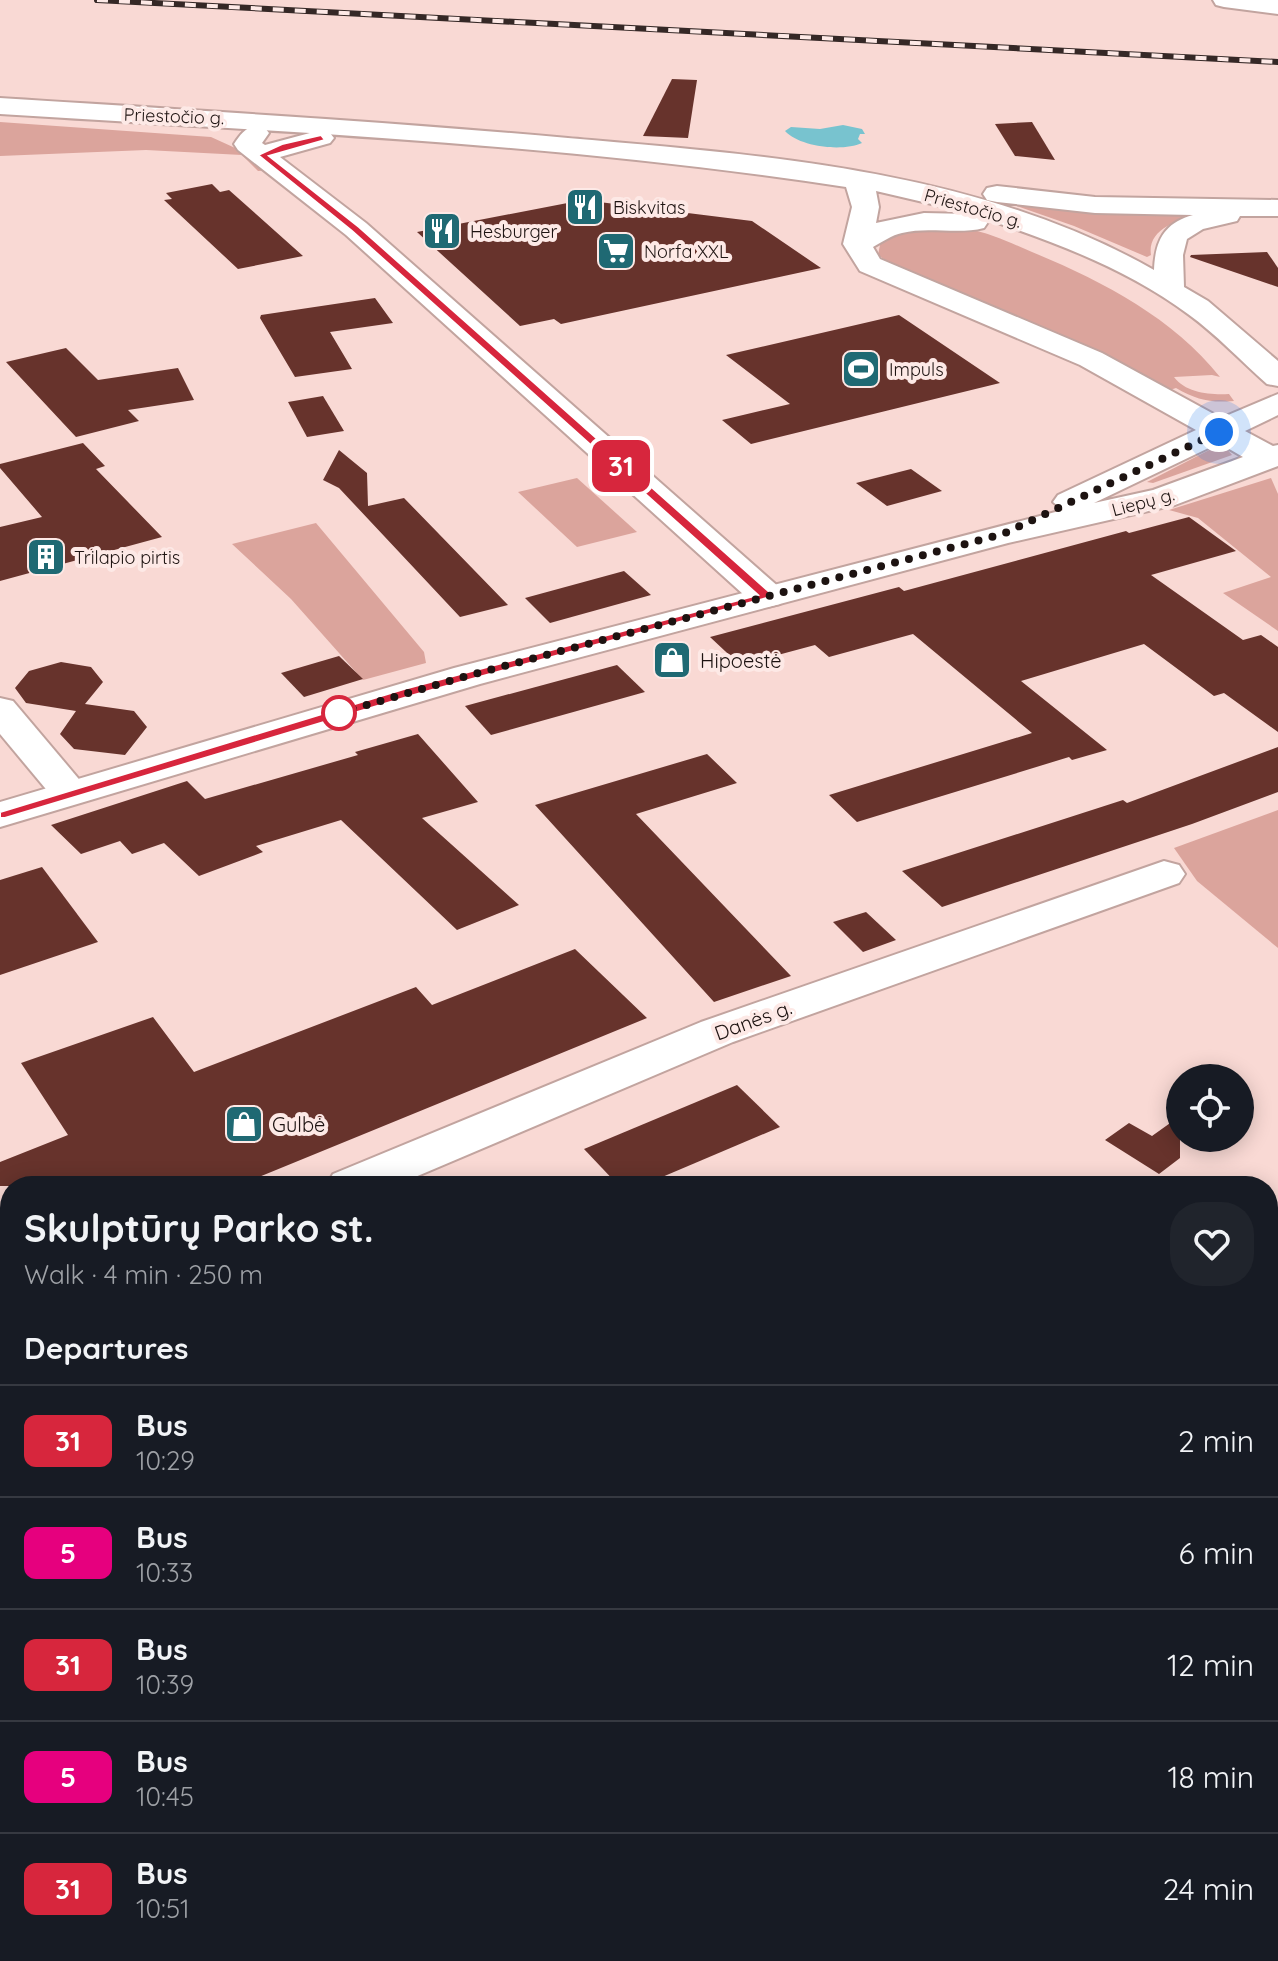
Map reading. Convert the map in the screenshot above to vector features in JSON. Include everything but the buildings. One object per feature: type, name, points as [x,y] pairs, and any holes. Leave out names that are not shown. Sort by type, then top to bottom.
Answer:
[{"type":"main road","points":[[1224,0],[1278,7]]},
{"type":"main road","name":"Priestočio g.","points":[[0,106],[80,112],[262,136],[626,151],[762,164],[865,182],[974,206],[1034,226],[1118,261],[1170,289],[1224,327],[1267,367]]},
{"type":"main road","points":[[262,136],[356,229],[767,596]]},
{"type":"main road","name":"Priestočio g.","points":[[262,136],[285,146],[321,138],[626,151]]},
{"type":"main road","points":[[1274,456],[1219,432],[1091,359],[885,274],[870,265],[857,244],[865,207],[865,182],[1095,205],[1278,208]]},
{"type":"main road","points":[[1170,289],[1166,252],[1169,241],[1180,231],[1213,218],[1278,208]]},
{"type":"main road","points":[[857,244],[884,228],[924,221],[1034,226]]},
{"type":"main road","name":"Liepų g.","points":[[1003,534],[1278,403]]},
{"type":"main road","name":"Liepų g.","points":[[0,815],[452,680],[1003,534],[1163,498],[1274,456]]},
{"type":"main road","points":[[0,709],[69,792]]},
{"type":"main road","name":"Danės g.","points":[[374,1176],[717,1032],[1164,874]]},
{"type":"shaded area","points":[[0,122],[211,137],[255,157],[272,170],[258,171],[242,155],[146,150],[0,156]]},
{"type":"shaded area","points":[[991,197],[1197,215],[1173,223],[1159,233],[1151,246],[1151,255],[1147,257],[1074,226]]},
{"type":"shaded area","points":[[968,229],[1058,263],[1134,303],[1180,336],[1220,377],[1174,377],[1179,382],[1199,392],[1229,394],[1234,401],[1211,401],[1176,388],[1170,390],[1081,344],[895,267],[878,255],[881,240],[898,230]]},
{"type":"shaded area","points":[[1215,447],[1226,448],[1232,455],[1153,483],[1147,482]]},
{"type":"shaded area","points":[[577,478],[637,532],[577,547],[518,492]]},
{"type":"shaded area","points":[[1271,478],[1278,494],[1278,631],[1223,593],[1271,577],[1198,518],[1169,510]]},
{"type":"shaded area","points":[[316,523],[424,652],[426,663],[363,680],[291,599],[232,544]]},
{"type":"shaded area","points":[[1278,810],[1278,948],[1197,881],[1174,848]]},
{"type":"water","points":[[843,125],[862,129],[865,134],[860,134],[858,139],[862,143],[844,147],[822,146],[801,141],[785,131],[791,127],[820,129]]},
{"type":"railway","points":[[97,0],[1278,62]]},
{"type":"bus line","name":"31","points":[[0,815],[409,692],[767,596],[356,229],[263,155],[285,146],[321,138]]},
{"type":"place","name":"Biskvitas","points":[[585,207]]},
{"type":"place","name":"Hesburger","points":[[442,231]]},
{"type":"place","name":"Norfa XXL","points":[[616,251]]},
{"type":"place","name":"Impuls","points":[[861,369]]},
{"type":"place","name":"Trilapio pirtis","points":[[46,557]]},
{"type":"place","name":"Hipoestė","points":[[672,660]]},
{"type":"place","name":"Gulbė","points":[[244,1124]]},
{"type":"route","points":[[339,713],[467,676],[1003,534],[1219,432]]}]
